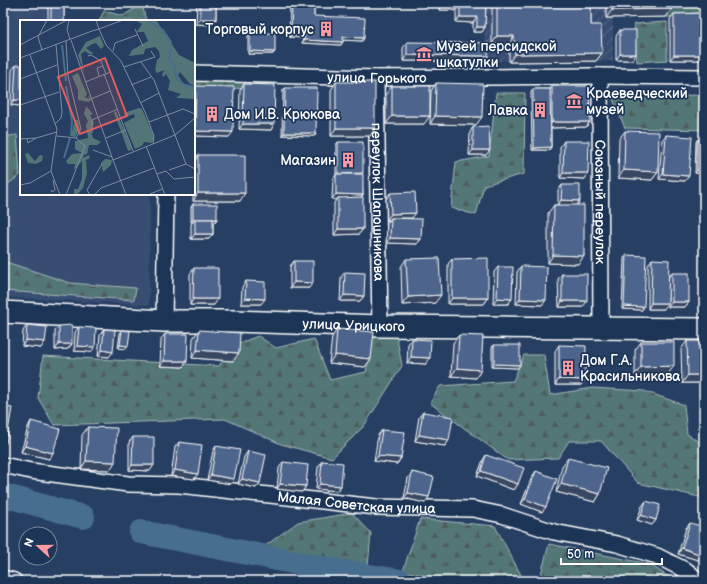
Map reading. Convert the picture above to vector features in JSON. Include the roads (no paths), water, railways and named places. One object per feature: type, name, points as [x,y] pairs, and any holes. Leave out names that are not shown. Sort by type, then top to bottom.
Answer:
[{"type":"main road","name":"улица Урицкого","points":[[3,312],[164,321],[380,326],[704,329]]},
{"type":"street","name":"улица Горького","points":[[195,73],[376,78],[600,76],[704,77]]},
{"type":"street","name":"Союзный переулок","points":[[600,76],[601,329]]},
{"type":"street","name":"переулок Шапошникова","points":[[376,78],[380,326]]},
{"type":"street","points":[[164,321],[166,195]]},
{"type":"street","name":"Малая Советская улица","points":[[3,464],[31,471],[128,484],[179,485],[376,506],[473,509],[502,515],[554,532],[617,544],[657,556],[687,571],[699,581]]},
{"type":"street","points":[[3,578],[14,581]]},
{"type":"waterway","points":[[3,495],[83,517]]},
{"type":"waterway","points":[[141,532],[333,570],[401,581]]},
{"type":"place","name":"Торговый корпус","points":[[326,29]]},
{"type":"place","name":"Музей персидской шкатулки","points":[[424,54]]},
{"type":"place","name":"Краеведческий музей","points":[[574,101]]},
{"type":"place","name":"Лавка","points":[[540,110]]},
{"type":"place","name":"Дом И.В. Крюкова","points":[[212,114]]},
{"type":"place","name":"Магазин","points":[[348,160]]},
{"type":"place","name":"Дом Г.А. Красильникова","points":[[568,368]]}]
